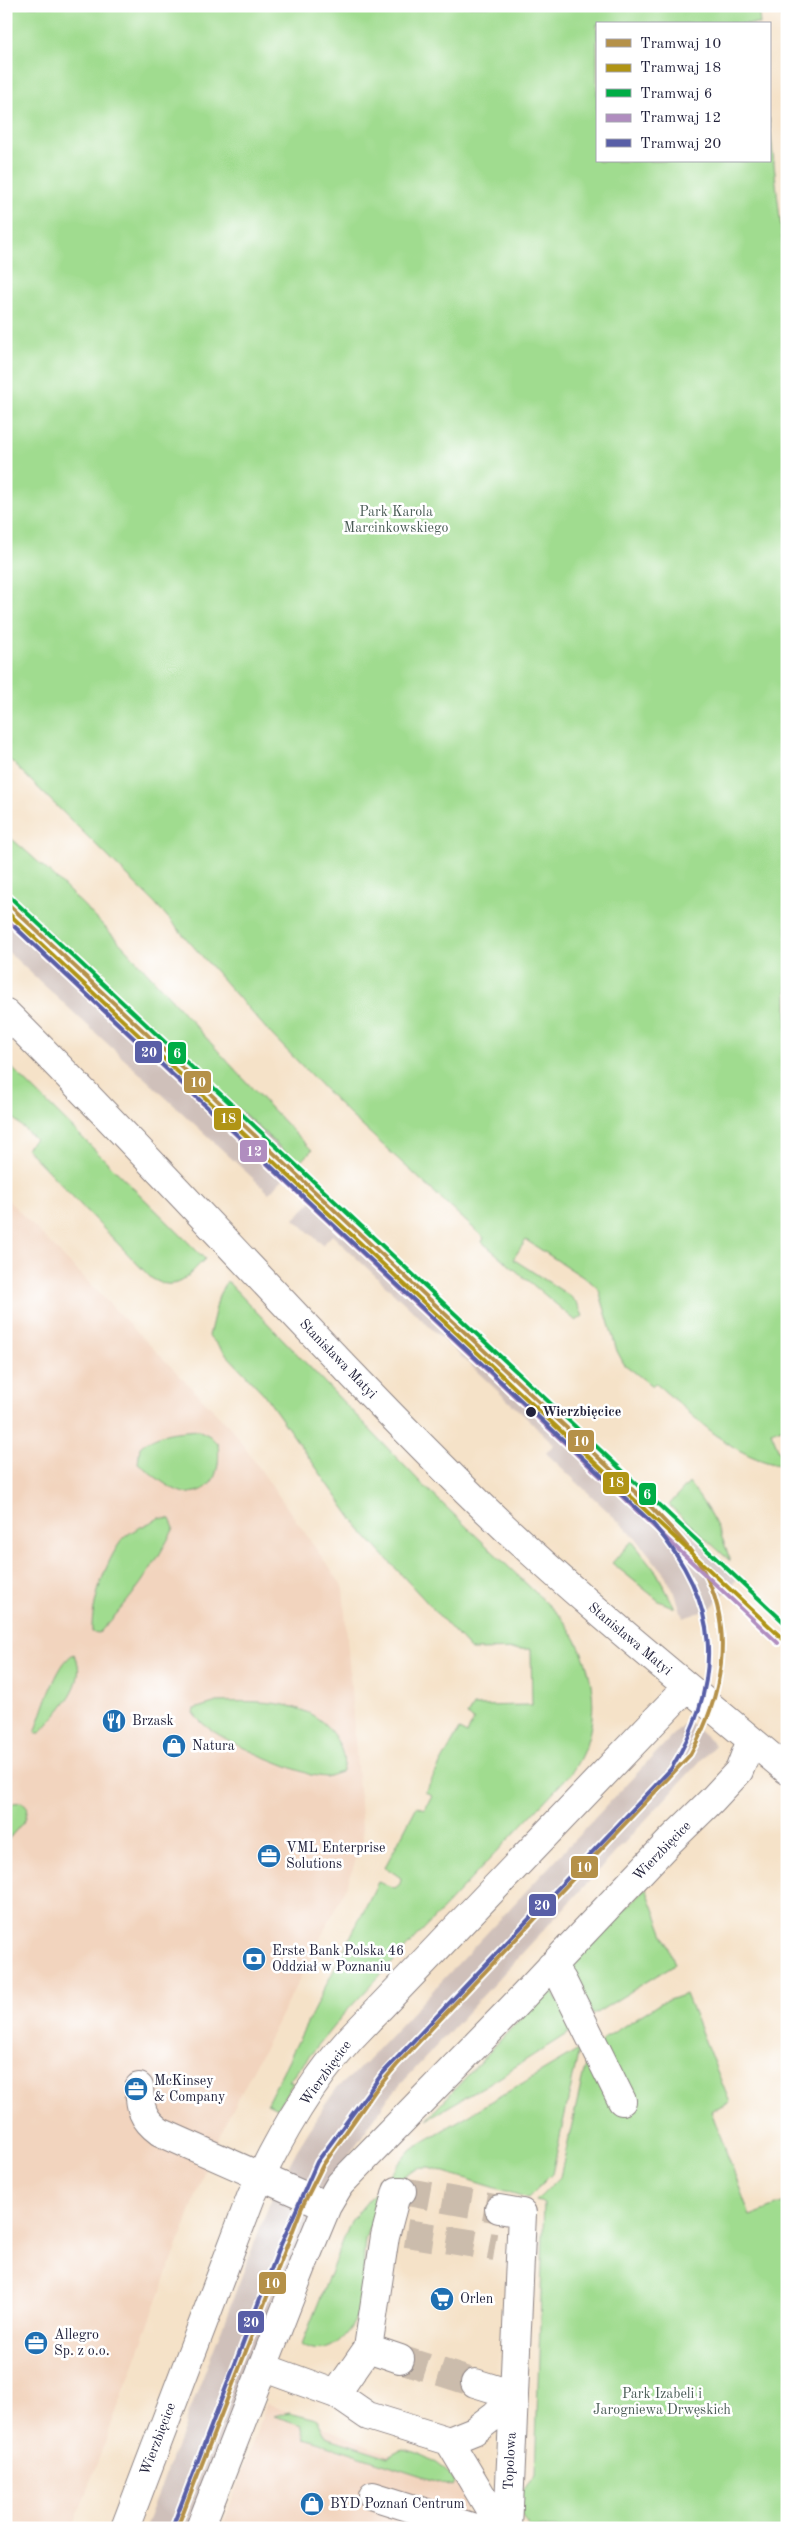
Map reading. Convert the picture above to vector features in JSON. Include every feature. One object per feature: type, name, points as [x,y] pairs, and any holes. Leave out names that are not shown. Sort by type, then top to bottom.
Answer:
[{"type":"street","name":"Stanisława Matyi","points":[[6,1013],[68,1074],[313,1333],[481,1505],[565,1584],[787,1770]]},
{"type":"street","name":"Wierzbięcice","points":[[125,2528],[221,2275],[261,2176],[277,2144],[338,2051],[587,1789],[687,1687]]},
{"type":"street","name":"Wierzbięcice","points":[[200,2528],[327,2206],[340,2184],[739,1771],[752,1740]]},
{"type":"street","points":[[551,1966],[562,1980],[622,2101]]},
{"type":"street","points":[[139,2087],[141,2111],[151,2126],[160,2132],[327,2206]]},
{"type":"street","points":[[336,2394],[368,2348],[396,2231],[397,2191],[402,2191]]},
{"type":"street","name":"Topolowa","points":[[499,2209],[522,2214],[507,2249],[514,2395],[508,2528]]},
{"type":"street","points":[[368,2348],[400,2359]]},
{"type":"street","points":[[262,2367],[336,2394],[368,2416],[449,2441],[474,2431],[495,2415],[514,2395],[475,2383]]},
{"type":"street","points":[[449,2441],[501,2528]]},
{"type":"street","points":[[373,2496],[475,2528]]},
{"type":"shaded area","points":[[6,893],[298,1164],[269,1193],[6,950]]},
{"type":"shaded area","points":[[324,1189],[352,1215],[343,1225],[649,1512],[658,1503],[739,1577],[710,1609],[683,1618],[676,1596],[665,1575],[636,1538],[546,1453],[554,1444],[332,1235],[323,1245],[294,1219]]},
{"type":"shaded area","points":[[6,1198],[231,1428],[343,1587],[363,1840],[345,1890],[209,2156],[194,2202],[73,2528],[6,2528]]},
{"type":"shaded area","points":[[687,1720],[715,1745],[389,2097],[342,2165],[193,2528],[145,2528],[272,2197],[297,2150],[325,2105],[337,2088],[358,2070]]},
{"type":"shaded area","points":[[267,2403],[466,2487],[464,2528],[222,2528]]},
{"type":"green space","name":"Park Karola Marcinkowskiego","points":[[6,6],[758,6],[760,22],[596,22],[596,162],[770,162],[770,127],[787,284],[787,1426],[771,1432],[785,1466],[766,1462],[748,1455],[731,1445],[700,1422],[655,1383],[652,1386],[624,1364],[617,1351],[599,1290],[592,1283],[526,1240],[513,1259],[570,1296],[577,1303],[583,1316],[576,1321],[482,1242],[484,1238],[348,1113],[270,1033],[155,903],[6,756]]},
{"type":"green space","points":[[781,6],[787,6],[787,68]]},
{"type":"green space","points":[[6,834],[47,870],[125,948],[273,1111],[312,1150],[298,1164],[6,893]]},
{"type":"green space","points":[[6,1062],[205,1259],[187,1277],[175,1284],[160,1282],[151,1278],[26,1148],[35,1139],[6,1111]]},
{"type":"green space","points":[[227,1281],[422,1484],[560,1616],[582,1653],[589,1673],[592,1693],[592,1714],[589,1734],[582,1754],[571,1773],[342,2016],[289,2081],[293,2083],[277,2108],[267,2103],[378,1882],[395,1888],[400,1884],[401,1878],[385,1867],[417,1806],[425,1809],[432,1795],[425,1792],[459,1730],[467,1734],[474,1720],[467,1716],[473,1706],[532,1705],[531,1649],[471,1650],[362,1532],[263,1393],[209,1336],[219,1295]]},
{"type":"green space","points":[[198,1430],[210,1436],[218,1444],[218,1466],[216,1473],[209,1485],[203,1489],[187,1493],[178,1491],[138,1463],[140,1447],[153,1438],[182,1431]]},
{"type":"green space","points":[[689,1483],[714,1520],[730,1561],[669,1505]]},
{"type":"green space","points":[[159,1518],[170,1519],[174,1528],[158,1557],[141,1584],[111,1621],[99,1633],[92,1632],[94,1609],[100,1584],[116,1549],[125,1536]]},
{"type":"green space","points":[[632,1541],[657,1573],[675,1608],[659,1601],[612,1563]]},
{"type":"green space","points":[[74,1654],[78,1665],[75,1686],[63,1707],[40,1733],[35,1733],[61,1667]]},
{"type":"green space","points":[[217,1702],[286,1705],[316,1717],[329,1728],[340,1746],[344,1761],[343,1769],[341,1772],[326,1777],[311,1775],[229,1741],[201,1722],[193,1713],[194,1709]]},
{"type":"green space","points":[[22,1802],[28,1809],[25,1820],[6,1842],[6,1809],[13,1803]]},
{"type":"green space","points":[[646,1888],[675,1964],[593,2015],[570,1970],[572,1963]]},
{"type":"green space","points":[[547,1990],[552,1990],[573,2030],[488,2084],[427,2119]]},
{"type":"green space","name":"Park Izabeli i Jarogniewa Drwęskich","points":[[686,1994],[730,2103],[711,2111],[750,2216],[787,2202],[787,2528],[530,2528],[521,2512],[519,2500],[524,2489],[535,2475],[544,2203],[536,2201],[560,2177],[587,2058],[605,2038],[660,2003]]},
{"type":"green space","points":[[582,2048],[578,2054],[552,2174],[528,2198],[429,2167],[420,2167],[411,2171],[391,2192],[371,2223],[367,2233],[364,2248],[362,2301],[355,2321],[341,2339],[332,2346],[323,2349],[313,2349],[302,2344],[351,2221],[411,2149]]},
{"type":"green space","points":[[289,2412],[317,2419],[326,2437],[388,2457],[403,2449],[419,2454],[438,2464],[455,2482],[453,2486],[305,2438],[301,2425],[274,2416]]},
{"type":"tunnel","points":[[402,2191],[499,2209]]},
{"type":"tunnel","points":[[406,2233],[495,2247]]},
{"type":"tunnel","points":[[400,2359],[475,2383]]},
{"type":"tram line","name":"6","points":[[10,897],[787,1625]]},
{"type":"tram line","name":"10","points":[[6,902],[652,1508],[679,1537],[703,1570],[713,1593],[719,1616],[722,1640],[721,1664],[717,1687],[701,1733],[690,1755],[397,2065],[375,2091],[323,2165],[302,2207],[177,2528]]},
{"type":"tram line","name":"18","points":[[6,911],[783,1639]]},
{"type":"tram line","name":"12","points":[[6,919],[778,1643]]},
{"type":"tram line","name":"20","points":[[15,927],[653,1524],[676,1554],[692,1583],[703,1613],[708,1643],[707,1673],[701,1704],[689,1736],[671,1769],[382,2074],[317,2162],[279,2249],[172,2528]]},
{"type":"place","name":"Wierzbięcice","points":[[531,1412]]},
{"type":"place","name":"Brzask","points":[[114,1721]]},
{"type":"place","name":"Natura","points":[[174,1746]]},
{"type":"place","name":"VML Enterprise Solutions","points":[[269,1856]]},
{"type":"place","name":"Erste Bank Polska 46 Oddział w Poznaniu","points":[[254,1959]]},
{"type":"place","name":"McKinsey & Company","points":[[136,2089]]},
{"type":"place","name":"Orlen","points":[[442,2299]]},
{"type":"place","name":"Allegro Sp. z o.o.","points":[[36,2343]]},
{"type":"place","name":"BYD Poznań Centrum","points":[[312,2504]]}]
